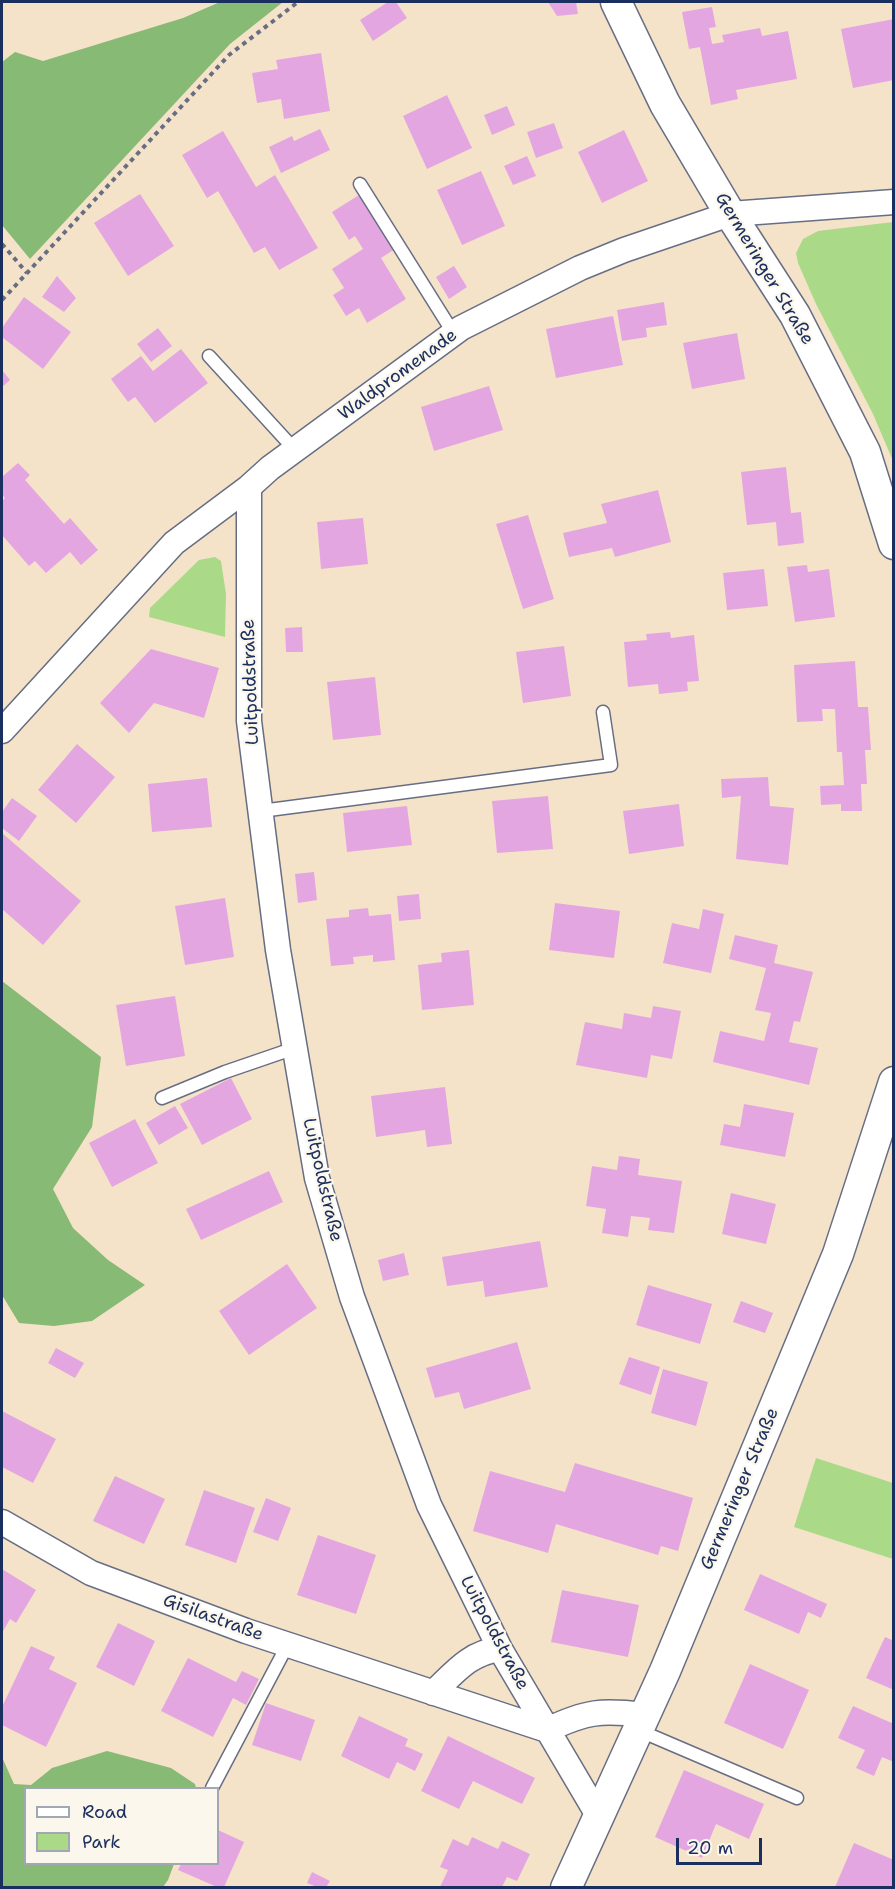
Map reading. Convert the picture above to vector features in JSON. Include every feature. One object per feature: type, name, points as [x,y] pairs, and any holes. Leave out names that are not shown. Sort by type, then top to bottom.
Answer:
[{"type":"street","name":"Germeringer Straße","points":[[616,2],[665,104],[730,214],[795,315],[865,452],[894,544]]},
{"type":"street","name":"Waldpromenade","points":[[2,731],[174,543],[295,450],[454,334],[580,268],[624,250],[730,214],[894,202]]},
{"type":"street","name":"Luitpoldstraße","points":[[249,487],[249,721],[278,950],[317,1178],[351,1297],[429,1505],[500,1649],[599,1817]]},
{"type":"street","name":"Germeringer Straße","points":[[566,1887],[642,1722],[838,1254],[889,1112],[894,1082]]},
{"type":"street","name":"Gisilastraße","points":[[2,1522],[91,1573],[288,1644],[547,1731]]},
{"type":"street","points":[[433,1693],[482,1651],[500,1649]]},
{"type":"street","points":[[547,1731],[580,1714],[611,1711],[642,1722]]},
{"type":"lane","points":[[360,184],[454,334]]},
{"type":"lane","points":[[209,356],[295,450]]},
{"type":"lane","points":[[261,811],[611,765],[603,712]]},
{"type":"lane","points":[[162,1098],[225,1072],[295,1048]]},
{"type":"lane","points":[[213,1787],[288,1644]]},
{"type":"lane","points":[[642,1722],[797,1798]]},
{"type":"path","points":[[2,300],[229,55],[298,2]]},
{"type":"path","points":[[2,244],[27,273]]},
{"type":"green space","points":[[220,2],[283,2],[230,44],[30,259],[2,225],[2,62],[15,52],[43,61],[183,18]]},
{"type":"green space","points":[[894,222],[893,461],[873,414],[816,304],[796,253],[803,239],[818,231]]},
{"type":"green space","points":[[215,557],[221,561],[226,594],[225,637],[149,617],[150,608],[199,560]]},
{"type":"green space","points":[[2,981],[101,1057],[92,1127],[53,1189],[73,1228],[108,1260],[145,1285],[92,1321],[54,1326],[19,1323],[2,1295]]},
{"type":"green space","points":[[816,1458],[893,1483],[893,1559],[794,1527]]},
{"type":"green space","points":[[107,1751],[171,1768],[195,1784],[196,1787],[24,1787],[24,1865],[174,1865],[163,1887],[2,1887],[2,1757],[14,1784],[31,1785],[52,1768]]},
{"type":"building","points":[[388,2],[396,2],[407,18],[373,41],[360,20]]},
{"type":"building","points":[[548,2],[576,2],[578,14],[557,16]]},
{"type":"building","points":[[712,7],[716,27],[709,28],[712,44],[724,42],[722,35],[760,28],[762,36],[788,31],[797,79],[736,90],[738,99],[711,105],[700,47],[689,49],[682,12]]},
{"type":"building","points":[[894,19],[894,80],[853,88],[841,29]]},
{"type":"building","points":[[321,53],[330,111],[284,119],[281,99],[257,103],[252,73],[278,69],[276,60]]},
{"type":"building","points":[[447,95],[472,148],[427,169],[403,116]]},
{"type":"building","points":[[507,106],[515,125],[492,135],[484,115]]},
{"type":"building","points":[[554,123],[563,148],[536,158],[527,132]]},
{"type":"building","points":[[320,129],[330,150],[281,173],[269,147],[292,136],[294,141]]},
{"type":"building","points":[[624,130],[648,181],[602,203],[578,152]]},
{"type":"building","points":[[223,131],[256,187],[275,175],[318,248],[279,270],[265,247],[254,253],[218,191],[207,198],[182,155]]},
{"type":"building","points":[[527,156],[536,176],[513,185],[504,166]]},
{"type":"building","points":[[481,171],[505,226],[462,245],[437,190]]},
{"type":"building","points":[[140,194],[174,246],[128,276],[94,223]]},
{"type":"building","points":[[359,195],[395,249],[381,258],[406,299],[367,323],[359,308],[346,316],[333,295],[344,288],[332,269],[363,249],[355,236],[349,240],[332,212]]},
{"type":"building","points":[[454,266],[467,287],[449,299],[436,277]]},
{"type":"building","points":[[57,276],[76,298],[64,312],[42,297]]},
{"type":"building","points":[[24,297],[71,332],[43,369],[2,337],[2,328]]},
{"type":"building","points":[[664,302],[667,325],[646,328],[647,337],[622,341],[617,310]]},
{"type":"building","points":[[613,316],[623,365],[556,378],[546,329]]},
{"type":"building","points":[[158,328],[172,346],[151,362],[137,344]]},
{"type":"building","points":[[737,333],[745,379],[692,389],[683,343]]},
{"type":"building","points":[[181,349],[208,383],[155,423],[135,397],[128,402],[111,379],[141,356],[153,371]]},
{"type":"building","points":[[2,370],[10,380],[2,387]]},
{"type":"building","points":[[489,386],[503,430],[434,451],[421,407]]},
{"type":"building","points":[[18,463],[30,475],[25,480],[64,524],[70,518],[98,550],[81,565],[70,552],[46,573],[35,561],[29,566],[2,535],[2,501],[5,498],[2,494],[2,477]]},
{"type":"building","points":[[786,467],[791,513],[801,512],[804,543],[778,546],[776,522],[747,525],[741,472]]},
{"type":"building","points":[[658,490],[671,542],[615,557],[612,548],[569,557],[563,533],[607,523],[601,504]]},
{"type":"building","points":[[528,515],[554,599],[523,609],[496,524]]},
{"type":"building","points":[[363,518],[368,564],[321,569],[317,522]]},
{"type":"building","points":[[807,565],[808,572],[829,569],[835,617],[795,622],[787,567]]},
{"type":"building","points":[[764,569],[768,606],[727,610],[723,573]]},
{"type":"building","points":[[302,627],[303,652],[286,652],[285,628]]},
{"type":"building","points":[[670,632],[671,638],[694,635],[699,681],[687,682],[688,691],[659,694],[658,684],[628,687],[624,642],[647,640],[646,634]]},
{"type":"building","points":[[564,646],[571,696],[523,703],[516,652]]},
{"type":"building","points":[[151,649],[219,668],[204,718],[154,703],[129,733],[100,703]]},
{"type":"building","points":[[855,661],[858,707],[868,707],[871,750],[865,750],[867,784],[861,784],[862,811],[841,811],[841,804],[821,805],[820,786],[844,785],[842,752],[837,752],[835,709],[822,709],[823,721],[797,722],[794,665]]},
{"type":"building","points":[[375,677],[381,735],[333,740],[327,682]]},
{"type":"building","points":[[77,744],[115,777],[76,823],[38,790]]},
{"type":"building","points":[[768,777],[770,806],[794,808],[788,865],[736,859],[741,796],[722,798],[721,779]]},
{"type":"building","points":[[207,778],[212,827],[152,832],[148,784]]},
{"type":"building","points":[[548,796],[553,849],[497,853],[492,801]]},
{"type":"building","points":[[12,798],[37,816],[19,841],[2,828],[2,812]]},
{"type":"building","points":[[679,804],[684,846],[629,854],[623,811]]},
{"type":"building","points":[[407,806],[412,845],[347,852],[343,813]]},
{"type":"building","points":[[2,833],[81,901],[43,945],[2,909]]},
{"type":"building","points":[[314,872],[317,900],[298,903],[295,874]]},
{"type":"building","points":[[419,894],[421,919],[399,921],[397,896]]},
{"type":"building","points":[[225,898],[234,957],[185,965],[175,906]]},
{"type":"building","points":[[555,903],[620,911],[614,958],[549,950]]},
{"type":"building","points":[[368,908],[369,916],[391,914],[395,960],[373,962],[373,955],[353,957],[354,964],[331,966],[326,919],[349,917],[349,910]]},
{"type":"building","points":[[703,909],[724,914],[711,973],[663,963],[672,923],[699,929]]},
{"type":"building","points":[[735,935],[778,945],[774,963],[813,972],[800,1022],[794,1021],[789,1042],[818,1048],[809,1085],[713,1062],[720,1031],[764,1041],[771,1013],[755,1010],[766,968],[729,959]]},
{"type":"building","points":[[469,950],[474,1005],[422,1010],[418,965],[442,962],[441,953]]},
{"type":"building","points":[[175,996],[185,1056],[126,1066],[116,1005]]},
{"type":"building","points":[[653,1006],[681,1011],[672,1059],[651,1055],[647,1078],[576,1065],[585,1022],[622,1029],[624,1013],[651,1018]]},
{"type":"building","points":[[231,1078],[252,1119],[202,1145],[180,1104]]},
{"type":"building","points":[[445,1087],[452,1144],[427,1147],[425,1130],[376,1137],[371,1096]]},
{"type":"building","points":[[744,1104],[794,1113],[785,1157],[720,1145],[724,1124],[740,1127]]},
{"type":"building","points":[[175,1106],[188,1128],[159,1145],[146,1123]]},
{"type":"building","points":[[135,1119],[158,1163],[112,1187],[89,1143]]},
{"type":"building","points":[[619,1156],[640,1159],[638,1175],[682,1181],[674,1233],[648,1230],[650,1218],[631,1216],[628,1237],[602,1233],[606,1209],[586,1206],[592,1166],[617,1170]]},
{"type":"building","points":[[269,1171],[283,1202],[201,1240],[186,1209]]},
{"type":"building","points":[[731,1193],[776,1204],[766,1244],[722,1234]]},
{"type":"building","points":[[540,1241],[548,1287],[485,1297],[483,1281],[447,1286],[442,1257]]},
{"type":"building","points":[[404,1253],[409,1275],[383,1281],[378,1260]]},
{"type":"building","points":[[287,1264],[317,1308],[249,1355],[219,1311]]},
{"type":"building","points":[[648,1285],[712,1304],[700,1344],[636,1325]]},
{"type":"building","points":[[741,1301],[773,1313],[765,1333],[733,1322]]},
{"type":"building","points":[[517,1342],[531,1389],[464,1409],[459,1392],[435,1398],[426,1368]]},
{"type":"building","points":[[56,1348],[84,1363],[75,1378],[48,1363]]},
{"type":"building","points":[[629,1357],[660,1367],[651,1395],[619,1384]]},
{"type":"building","points":[[663,1369],[708,1382],[696,1426],[651,1413]]},
{"type":"building","points":[[2,1411],[56,1439],[33,1483],[2,1467]]},
{"type":"building","points":[[575,1463],[693,1498],[678,1551],[661,1546],[658,1555],[556,1524],[548,1553],[473,1531],[490,1471],[565,1492]]},
{"type":"building","points":[[115,1476],[165,1499],[144,1544],[93,1521]]},
{"type":"building","points":[[204,1490],[255,1508],[236,1563],[185,1545]]},
{"type":"building","points":[[266,1498],[291,1508],[278,1541],[253,1532]]},
{"type":"building","points":[[318,1535],[376,1555],[356,1614],[297,1595]]},
{"type":"building","points":[[2,1569],[36,1590],[16,1623],[10,1619],[2,1633]]},
{"type":"building","points":[[760,1574],[827,1604],[821,1618],[808,1612],[799,1634],[744,1610]]},
{"type":"building","points":[[562,1590],[639,1605],[628,1657],[551,1642]]},
{"type":"building","points":[[118,1623],[155,1641],[134,1686],[96,1667]]},
{"type":"building","points":[[885,1637],[894,1641],[894,1690],[866,1678]]},
{"type":"building","points":[[31,1646],[55,1657],[49,1669],[77,1683],[46,1747],[2,1725],[2,1707]]},
{"type":"building","points":[[188,1658],[236,1682],[242,1671],[259,1679],[246,1705],[233,1698],[213,1737],[161,1711]]},
{"type":"building","points":[[750,1664],[809,1690],[783,1749],[724,1723]]},
{"type":"building","points":[[266,1703],[315,1720],[301,1761],[252,1745]]},
{"type":"building","points":[[853,1706],[894,1724],[894,1762],[882,1757],[874,1776],[856,1768],[865,1750],[838,1738]]},
{"type":"building","points":[[359,1716],[408,1739],[405,1746],[423,1754],[415,1771],[397,1762],[389,1779],[341,1756]]},
{"type":"building","points":[[448,1736],[535,1778],[522,1804],[473,1781],[459,1809],[421,1791]]},
{"type":"building","points":[[684,1770],[764,1804],[749,1839],[716,1824],[702,1858],[655,1837]]},
{"type":"building","points":[[219,1830],[244,1842],[224,1887],[217,1887],[178,1870],[180,1865],[219,1865]]},
{"type":"building","points":[[472,1837],[498,1849],[502,1841],[530,1854],[517,1881],[507,1877],[502,1887],[440,1887],[448,1870],[440,1867],[453,1839],[468,1846]]},
{"type":"building","points":[[854,1843],[894,1860],[894,1887],[835,1887]]},
{"type":"building","points":[[312,1872],[330,1881],[326,1887],[317,1887],[307,1883]]}]
